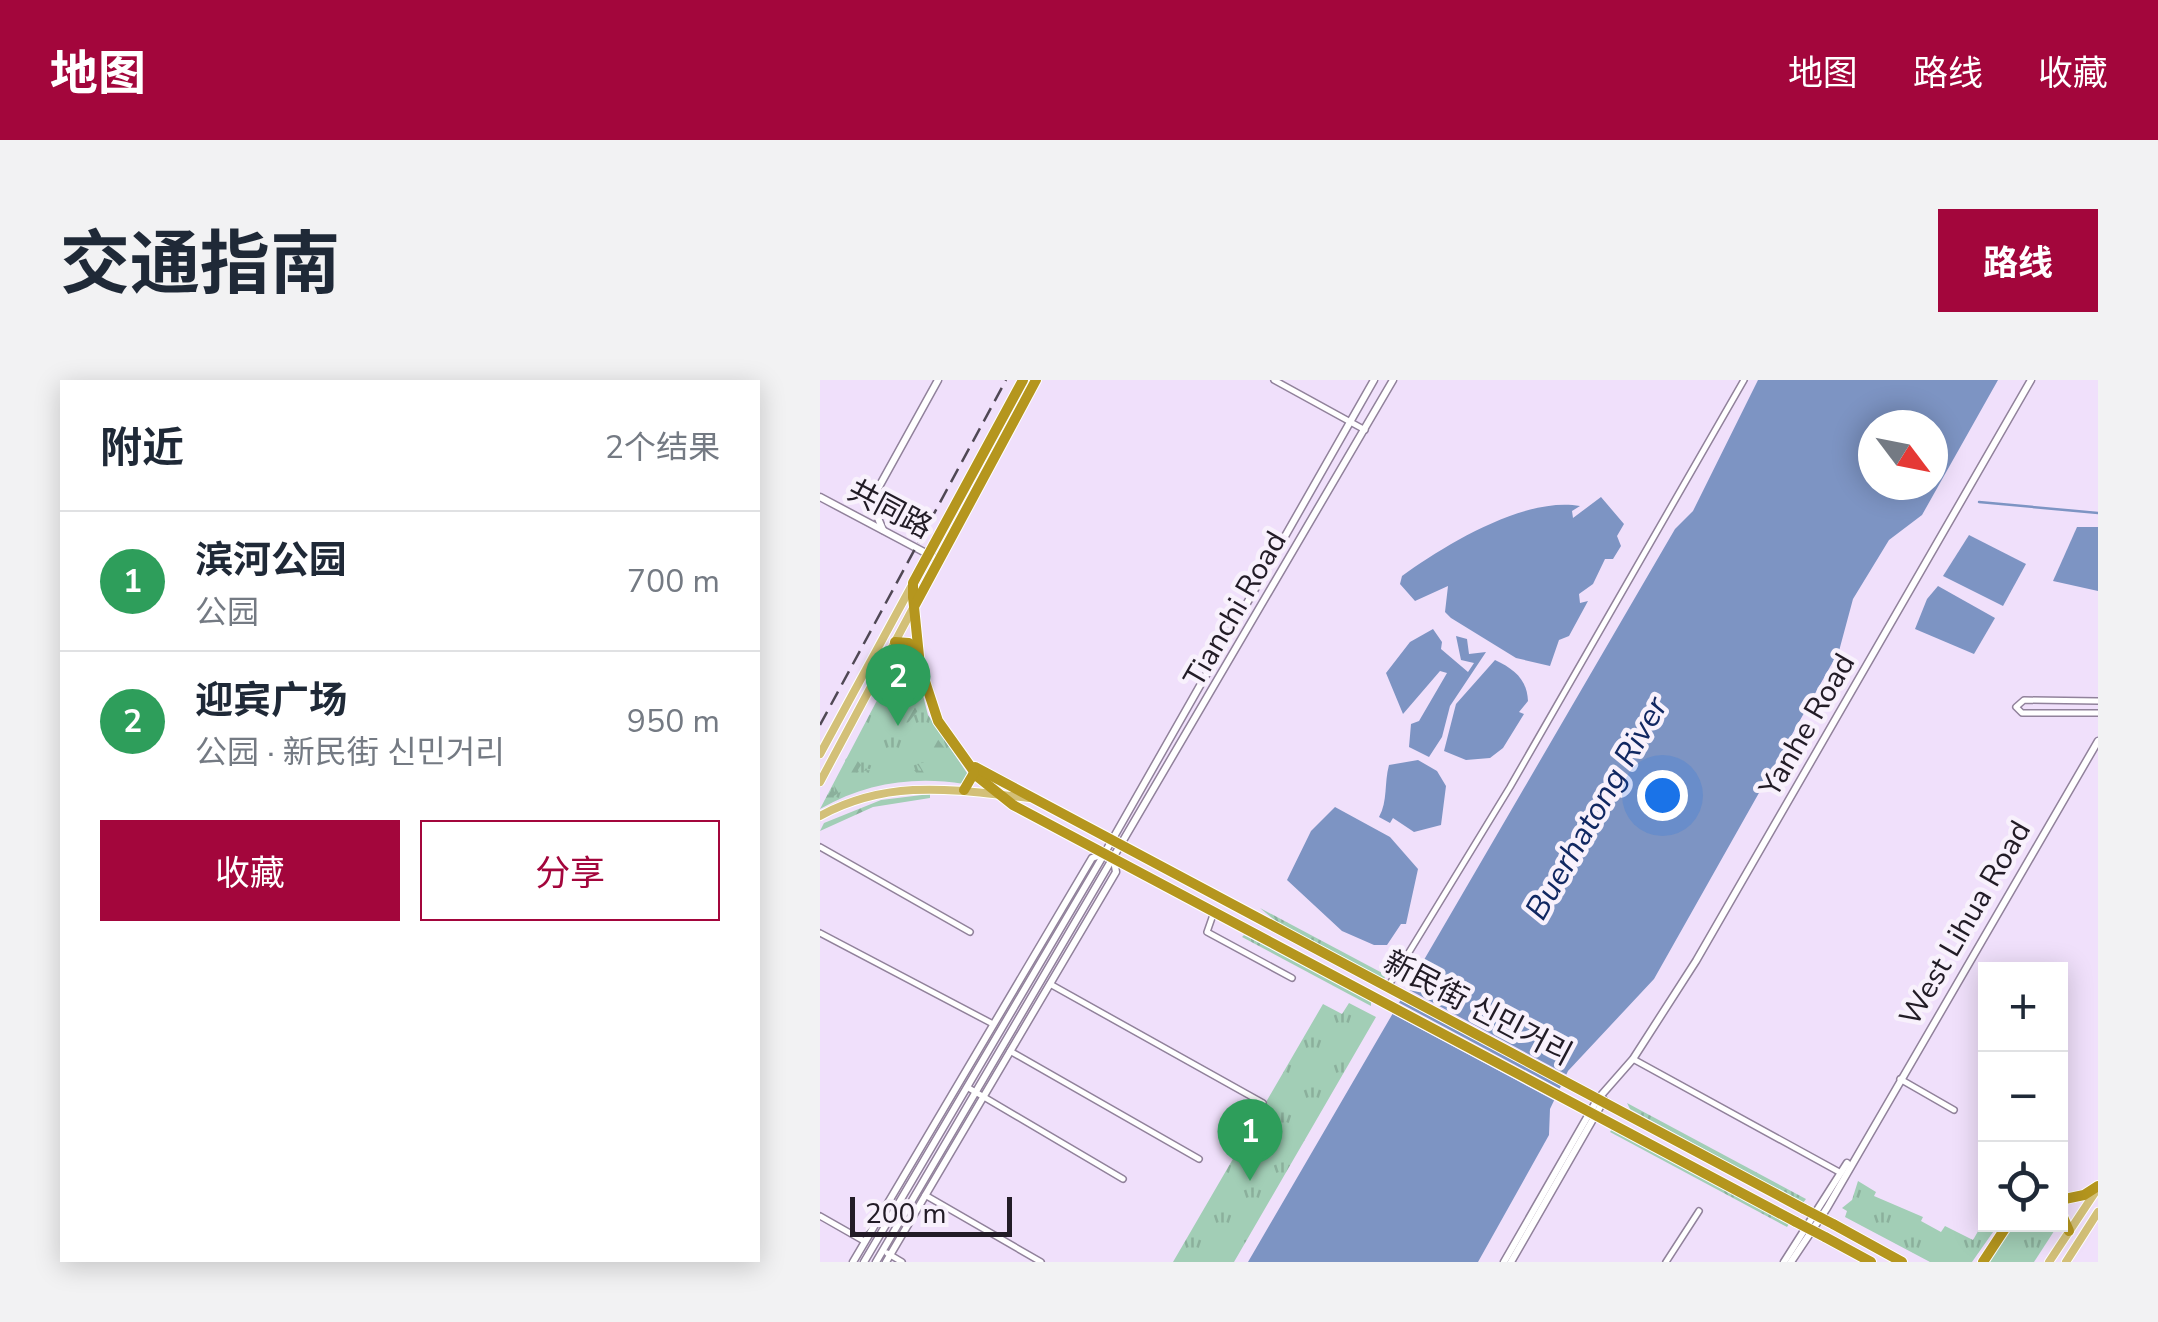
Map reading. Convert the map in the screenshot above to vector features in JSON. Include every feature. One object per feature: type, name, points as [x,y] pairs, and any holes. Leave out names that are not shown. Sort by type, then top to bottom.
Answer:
[{"type":"highway","points":[[912,610],[1023,380]]},
{"type":"highway","points":[[913,584],[934,558],[1036,380]]},
{"type":"highway","name":"新民街 신민거리","points":[[913,584],[918,652],[935,714],[974,773],[1013,805],[1109,857],[1377,997],[1389,992]]},
{"type":"highway","points":[[896,642],[909,643],[918,652]]},
{"type":"highway","name":"新民街 신민거리","points":[[962,757],[1573,1095],[1902,1262]]},
{"type":"highway","points":[[964,790],[974,773]]},
{"type":"highway","name":"新民街 신민거리","points":[[1597,1107],[1871,1262]]},
{"type":"highway","points":[[2068,1199],[2084,1196],[2098,1187]]},
{"type":"highway","points":[[1980,1262],[2000,1232]]},
{"type":"main road","points":[[883,530],[875,511],[875,494],[938,380]]},
{"type":"main road","name":"Tianchi Road","points":[[1118,842],[1374,380]]},
{"type":"main road","name":"Tianchi Road","points":[[853,1262],[869,1243],[1109,857],[1393,380]]},
{"type":"main road","name":"Yanhe Road","points":[[1507,1262],[1610,1085],[1633,1059],[1715,928],[2031,380]]},
{"type":"main road","name":"共同路","points":[[820,497],[934,558]]},
{"type":"main road","points":[[820,754],[913,584]]},
{"type":"main road","points":[[820,782],[912,610]]},
{"type":"main road","name":"West Lihua Road","points":[[1788,1262],[1871,1129],[2098,741]]},
{"type":"main road","name":"新民街 신민거리","points":[[820,816],[890,790],[964,790],[1032,798]]},
{"type":"main road","name":"新民街 신민거리","points":[[978,792],[1013,805]]},
{"type":"main road","name":"Tianchi Road","points":[[886,1256],[1116,872],[1109,857]]},
{"type":"main road","name":"Tianchi Road","points":[[864,1262],[869,1243],[1092,858],[1109,857]]},
{"type":"main road","name":"Tianchi Road","points":[[876,1262],[886,1256],[926,1195],[1109,857]]},
{"type":"main road","name":"West Lihua Road","points":[[1788,1262],[1871,1129]]},
{"type":"main road","points":[[2049,1262],[2098,1187]]},
{"type":"main road","points":[[2066,1262],[2098,1212]]},
{"type":"street","points":[[1274,380],[1365,430]]},
{"type":"street","points":[[1389,992],[1744,380]]},
{"type":"street","points":[[2098,701],[2024,700],[2016,707],[2022,713],[2098,713]]},
{"type":"street","points":[[820,847],[970,932]]},
{"type":"street","points":[[1214,912],[1206,932],[1292,978]]},
{"type":"street","points":[[820,934],[993,1024]]},
{"type":"street","points":[[1050,984],[1263,1103]]},
{"type":"street","points":[[1010,1051],[1199,1159]]},
{"type":"street","points":[[1633,1059],[1841,1173]]},
{"type":"street","points":[[1900,1079],[1954,1110]]},
{"type":"street","points":[[967,1087],[1123,1179]]},
{"type":"street","points":[[926,1195],[1041,1262]]},
{"type":"street","points":[[1666,1262],[1698,1211]]},
{"type":"street","points":[[820,1216],[902,1262]]},
{"type":"green space","points":[[905,647],[911,649],[928,715],[969,776],[964,784],[890,784],[855,793],[820,809]]},
{"type":"green space","points":[[903,658],[909,660],[913,694],[921,707],[907,724],[890,726],[891,719],[884,720],[890,711],[914,710],[914,705],[903,702],[909,679],[901,674],[898,683],[903,695],[883,716],[879,715],[878,705],[892,693],[890,678]]},
{"type":"green space","points":[[936,737],[957,764],[951,768],[950,780],[935,762],[932,765],[939,773],[938,778],[922,779],[914,770],[922,771],[917,764],[927,762],[927,746]]},
{"type":"green space","points":[[852,753],[858,754],[856,759],[861,765],[856,773],[863,780],[870,774],[870,770],[864,771],[866,768],[879,772],[887,766],[889,773],[875,785],[855,790],[850,786],[824,802],[832,789],[835,792],[834,783],[848,768],[845,760]]},
{"type":"green space","points":[[930,794],[930,798],[873,807],[820,831],[824,823],[881,800]]},
{"type":"green space","points":[[1260,908],[1386,975],[1384,979],[1277,922]]},
{"type":"green space","points":[[1242,937],[1371,1000],[1371,1006]]},
{"type":"green space","points":[[1349,1003],[1376,1017],[1234,1262],[1173,1262],[1323,1004],[1342,1014]]},
{"type":"green space","points":[[1627,1103],[1806,1199],[1803,1203],[1630,1109]]},
{"type":"green space","points":[[1612,1129],[1789,1224],[1787,1227],[1610,1132]]},
{"type":"green space","points":[[1858,1181],[1876,1192],[1874,1196],[1923,1217],[1921,1221],[1941,1232],[1945,1226],[1973,1240],[1978,1231],[1993,1232],[1972,1262],[1930,1262],[1845,1217],[1847,1211],[1842,1208],[1852,1200]]},
{"type":"green space","points":[[2008,1232],[2053,1232],[2034,1262],[1988,1262]]},
{"type":"water","name":"Buerhatong River","points":[[1758,380],[1998,380],[1948,469],[1948,410],[1858,410],[1858,500],[1930,500],[1922,515],[1889,540],[1853,599],[1839,651],[1654,979],[1568,1071],[1550,1109],[1549,1135],[1478,1262],[1248,1262],[1675,529],[1693,511]]},
{"type":"water","points":[[1601,497],[1624,524],[1617,536],[1621,546],[1613,559],[1605,559],[1593,584],[1579,594],[1580,603],[1588,601],[1569,636],[1559,640],[1550,666],[1516,658],[1451,618],[1445,612],[1448,586],[1415,601],[1400,584],[1402,576],[1420,563],[1487,525],[1536,508],[1559,505],[1580,506],[1572,511],[1573,518]]},
{"type":"water","points":[[2077,527],[2098,527],[2098,591],[2053,581]]},
{"type":"water","points":[[1969,535],[2026,564],[2003,606],[1943,576]]},
{"type":"water","points":[[1938,586],[1995,618],[1974,654],[1915,629],[1927,599]]},
{"type":"water","points":[[1433,629],[1442,642],[1441,649],[1468,672],[1474,663],[1461,660],[1456,636],[1467,639],[1469,654],[1486,652],[1450,706],[1442,737],[1429,757],[1409,747],[1411,724],[1419,721],[1447,673],[1440,671],[1403,714],[1386,673],[1410,642]]},
{"type":"water","points":[[1495,660],[1522,681],[1528,701],[1519,712],[1524,714],[1503,748],[1490,758],[1466,760],[1444,751],[1456,704]]},
{"type":"water","points":[[1418,760],[1437,771],[1446,786],[1441,825],[1414,832],[1393,818],[1390,823],[1379,817],[1389,765]]},
{"type":"water","points":[[1335,807],[1390,837],[1418,869],[1406,924],[1401,924],[1387,945],[1374,945],[1342,931],[1287,880],[1311,831]]},
{"type":"pier","points":[[1402,986],[1571,1077],[1566,1088],[1395,997]]},
{"type":"pier","points":[[1394,1000],[1564,1091],[1559,1103],[1387,1011]]},
{"type":"waterway","points":[[1979,502],[2098,513]]},
{"type":"railway","points":[[820,725],[1006,380]]},
{"type":"place","name":"迎宾广场","points":[[898,726]]},
{"type":"place","name":"滨河公园","points":[[1250,1181]]}]
